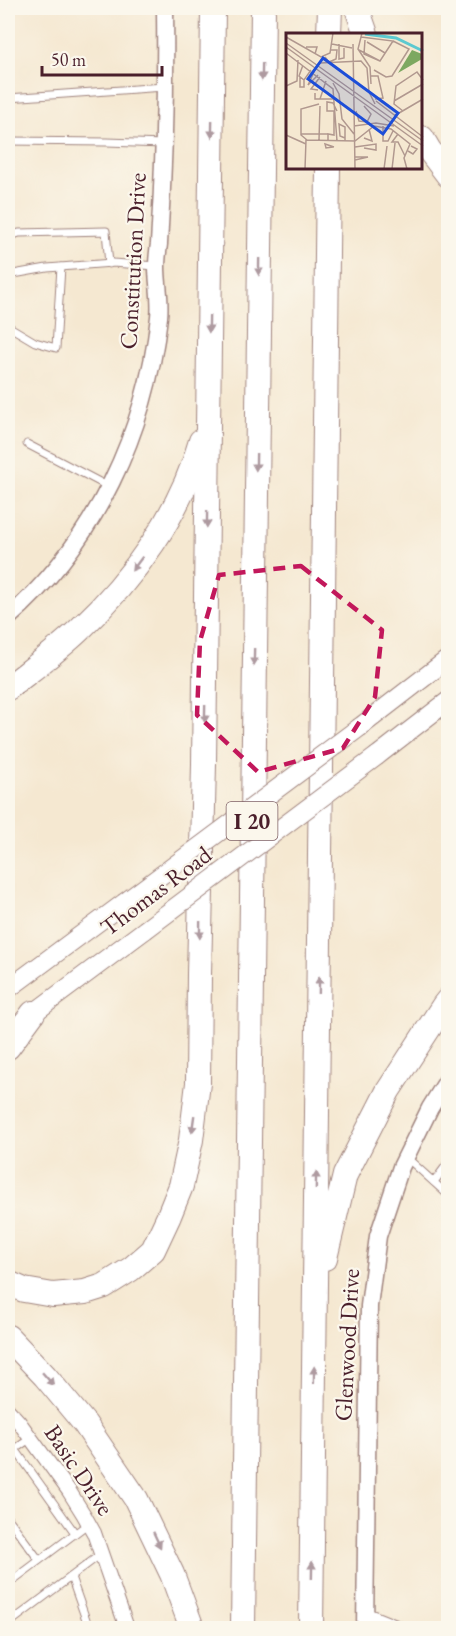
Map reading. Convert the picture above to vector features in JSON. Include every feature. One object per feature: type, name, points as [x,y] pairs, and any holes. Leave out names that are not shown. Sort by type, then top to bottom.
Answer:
[{"type":"highway","points":[[8,1283],[24,1290],[53,1296],[85,1292],[104,1286],[131,1269],[153,1250],[181,1186],[191,1140],[198,1083],[213,8]]},
{"type":"highway","name":"I 20","points":[[243,1629],[263,8]]},
{"type":"highway","points":[[329,33],[330,8]]},
{"type":"highway","points":[[357,8],[366,33]]},
{"type":"highway","points":[[423,140],[448,175]]},
{"type":"highway","points":[[311,1629],[328,170]]},
{"type":"highway","points":[[8,688],[79,630],[103,606],[158,534],[195,464],[208,397]]},
{"type":"highway","points":[[315,1301],[345,1175],[388,1091],[448,1000]]},
{"type":"highway","points":[[8,1047],[33,1013]]},
{"type":"highway","points":[[8,1336],[85,1424],[136,1499],[172,1574],[192,1629]]},
{"type":"main road","name":"Thomas Road","points":[[8,990],[448,659]]},
{"type":"main road","name":"Thomas Road","points":[[8,1033],[448,701]]},
{"type":"street","name":"Constitution Drive","points":[[8,616],[40,587],[67,556],[89,523],[132,437],[147,389],[159,313],[157,266],[163,144],[165,8]]},
{"type":"street","name":"Glenwood Drive","points":[[365,1622],[369,1306],[378,1236],[401,1167],[430,1108],[448,1079]]},
{"type":"street","name":"Basic Drive","points":[[8,1410],[69,1491],[94,1533],[127,1629]]},
{"type":"street","points":[[365,1622],[398,1629]]},
{"type":"lane","points":[[8,98],[164,87]]},
{"type":"lane","points":[[8,141],[163,144]]},
{"type":"lane","points":[[8,237],[19,233],[106,231],[109,264]]},
{"type":"lane","points":[[8,275],[47,268],[109,264],[157,266]]},
{"type":"lane","points":[[8,326],[35,342],[56,348],[61,267]]},
{"type":"lane","points":[[27,444],[109,487]]},
{"type":"lane","points":[[406,1157],[448,1195]]},
{"type":"lane","points":[[434,1182],[448,1163]]},
{"type":"lane","points":[[8,1454],[30,1438]]},
{"type":"lane","points":[[15,1449],[75,1533]]},
{"type":"lane","points":[[8,1518],[39,1560]]},
{"type":"lane","points":[[8,1584],[88,1523]]},
{"type":"lane","points":[[8,1624],[101,1554]]},
{"type":"lane","points":[[71,1576],[89,1629]]},
{"type":"highlighted area","points":[[301,566],[382,630],[375,697],[343,748],[258,772],[197,715],[200,641],[219,575]]}]
